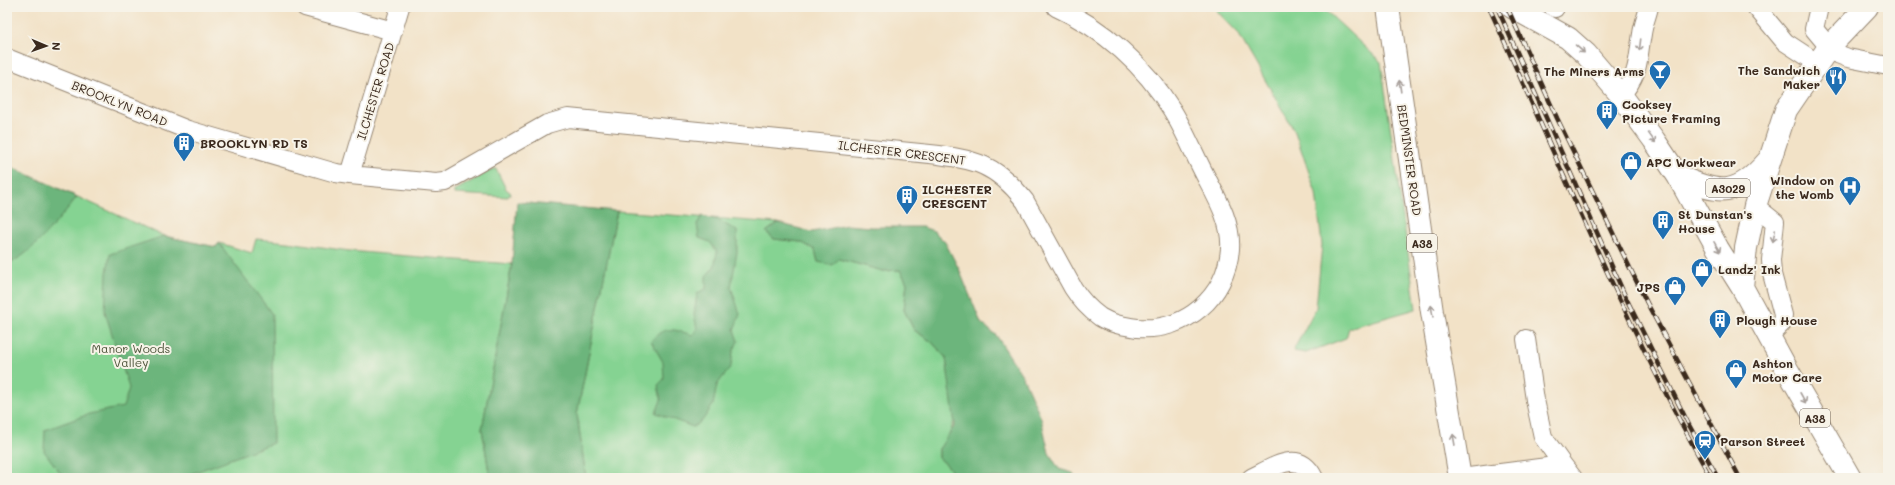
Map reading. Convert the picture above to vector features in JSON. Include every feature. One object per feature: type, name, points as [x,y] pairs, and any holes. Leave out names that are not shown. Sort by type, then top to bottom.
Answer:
[{"type":"highway","name":"BEDMINSTER ROAD","points":[[1388,7],[1431,305],[1461,478]]},
{"type":"highway","name":"A38","points":[[1512,7],[1552,14],[1568,38],[1586,54],[1621,95],[1654,140],[1678,176],[1718,248],[1742,287],[1847,476]]},
{"type":"highway","name":"A3029","points":[[1742,287],[1746,248],[1756,206],[1786,110],[1824,53],[1867,7]]},
{"type":"highway","name":"A3029","points":[[1678,176],[1702,187],[1712,189],[1719,190],[1736,187],[1744,184],[1755,176],[1770,158]]},
{"type":"street","points":[[305,7],[393,31]]},
{"type":"street","name":"ILCHESTER ROAD","points":[[350,175],[400,7]]},
{"type":"street","name":"ILCHESTER CRESCENT","points":[[350,175],[436,183],[445,182],[547,124],[568,118],[954,157],[969,160],[994,170],[1006,178],[1025,201],[1072,288],[1080,299],[1100,317],[1116,324],[1137,328],[1158,328],[1174,324],[1192,314],[1205,304],[1214,295],[1220,285],[1228,263],[1230,250],[1230,235],[1220,203],[1180,124],[1157,88],[1140,68],[1106,38],[1085,23],[1056,7]]},
{"type":"street","points":[[1621,95],[1632,83],[1637,67],[1642,33],[1649,7]]},
{"type":"street","points":[[1756,7],[1785,42],[1824,53],[1888,66]]},
{"type":"street","points":[[1820,7],[1814,29],[1824,53]]},
{"type":"street","name":"BROOKLYN ROAD","points":[[7,58],[188,130],[336,173],[350,175]]},
{"type":"street","points":[[1756,206],[1775,222],[1771,260],[1772,274],[1782,315],[1782,322],[1769,336]]},
{"type":"street","points":[[1526,339],[1542,436],[1568,471]]},
{"type":"street","points":[[1252,478],[1283,463],[1293,461],[1307,466],[1314,478]]},
{"type":"street","points":[[1461,478],[1568,471]]},
{"type":"green space","points":[[1213,7],[1322,7],[1381,62],[1416,309],[1349,328],[1346,338],[1306,353],[1293,351],[1316,308],[1322,245],[1316,193],[1295,132],[1238,33]]},
{"type":"green space","points":[[1293,7],[1322,7],[1325,10],[1314,12]]},
{"type":"green space","name":"Manor Woods Valley","points":[[7,165],[164,236],[216,247],[219,243],[252,253],[256,239],[350,251],[512,264],[482,429],[490,478],[7,478]]},
{"type":"green space","points":[[7,165],[77,197],[35,245],[25,254],[7,263]]},
{"type":"green space","points":[[493,169],[496,169],[506,189],[511,193],[508,197],[454,194],[454,191]]},
{"type":"green space","points":[[517,202],[617,211],[577,414],[586,478],[490,478],[482,429],[512,264]]},
{"type":"green space","points":[[617,211],[778,223],[766,232],[774,239],[801,242],[815,250],[818,262],[839,259],[883,271],[900,270],[907,283],[904,310],[914,330],[932,342],[946,358],[955,419],[949,435],[939,449],[939,458],[948,466],[955,476],[944,478],[586,478],[577,414]]},
{"type":"green space","points":[[702,216],[718,220],[737,231],[737,252],[731,287],[740,314],[734,330],[738,341],[733,352],[731,366],[717,385],[713,405],[702,421],[693,427],[656,413],[661,400],[658,385],[664,379],[663,362],[651,341],[661,332],[666,330],[675,330],[693,335],[697,328],[694,315],[697,293],[706,289],[706,276],[714,267],[717,252],[710,242],[699,238],[697,224]]},
{"type":"green space","points":[[778,223],[812,232],[847,225],[871,227],[922,227],[934,231],[945,242],[959,269],[981,323],[996,335],[1022,375],[1041,418],[1049,453],[1059,469],[1073,473],[1076,478],[956,478],[948,466],[939,458],[939,449],[955,425],[946,358],[932,342],[914,330],[904,310],[907,283],[900,270],[883,271],[839,259],[832,265],[818,262],[815,250],[801,242],[774,239],[766,232]]},
{"type":"green space","points":[[164,236],[216,247],[219,243],[272,314],[273,443],[180,478],[64,478],[44,451],[45,430],[89,414],[123,407],[129,388],[105,312],[107,273],[110,254]]},
{"type":"railway","points":[[1489,7],[1622,304],[1650,363],[1711,478]]},
{"type":"railway","points":[[1497,7],[1626,298],[1689,425],[1718,478]]},
{"type":"railway","points":[[1507,7],[1557,118],[1647,303],[1740,478]]},
{"type":"place","name":"The Miners Arms","points":[[1660,90]]},
{"type":"place","name":"The Sandwich Maker","points":[[1836,96]]},
{"type":"place","name":"Cooksey Picture Framing","points":[[1607,130]]},
{"type":"place","name":"BROOKLYN RD TS","points":[[184,162]]},
{"type":"place","name":"APC Workwear","points":[[1631,182]]},
{"type":"place","name":"Window on the Womb","points":[[1850,206]]},
{"type":"place","name":"ILCHESTER CRESCENT","points":[[907,216]]},
{"type":"place","name":"St Dunstan's House","points":[[1663,240]]},
{"type":"place","name":"Landz' Ink","points":[[1702,288]]},
{"type":"place","name":"JPS","points":[[1675,306]]},
{"type":"place","name":"Plough House","points":[[1720,340]]},
{"type":"place","name":"Ashton Motor Care","points":[[1736,390]]},
{"type":"place","name":"Parson Street","points":[[1705,460]]}]
